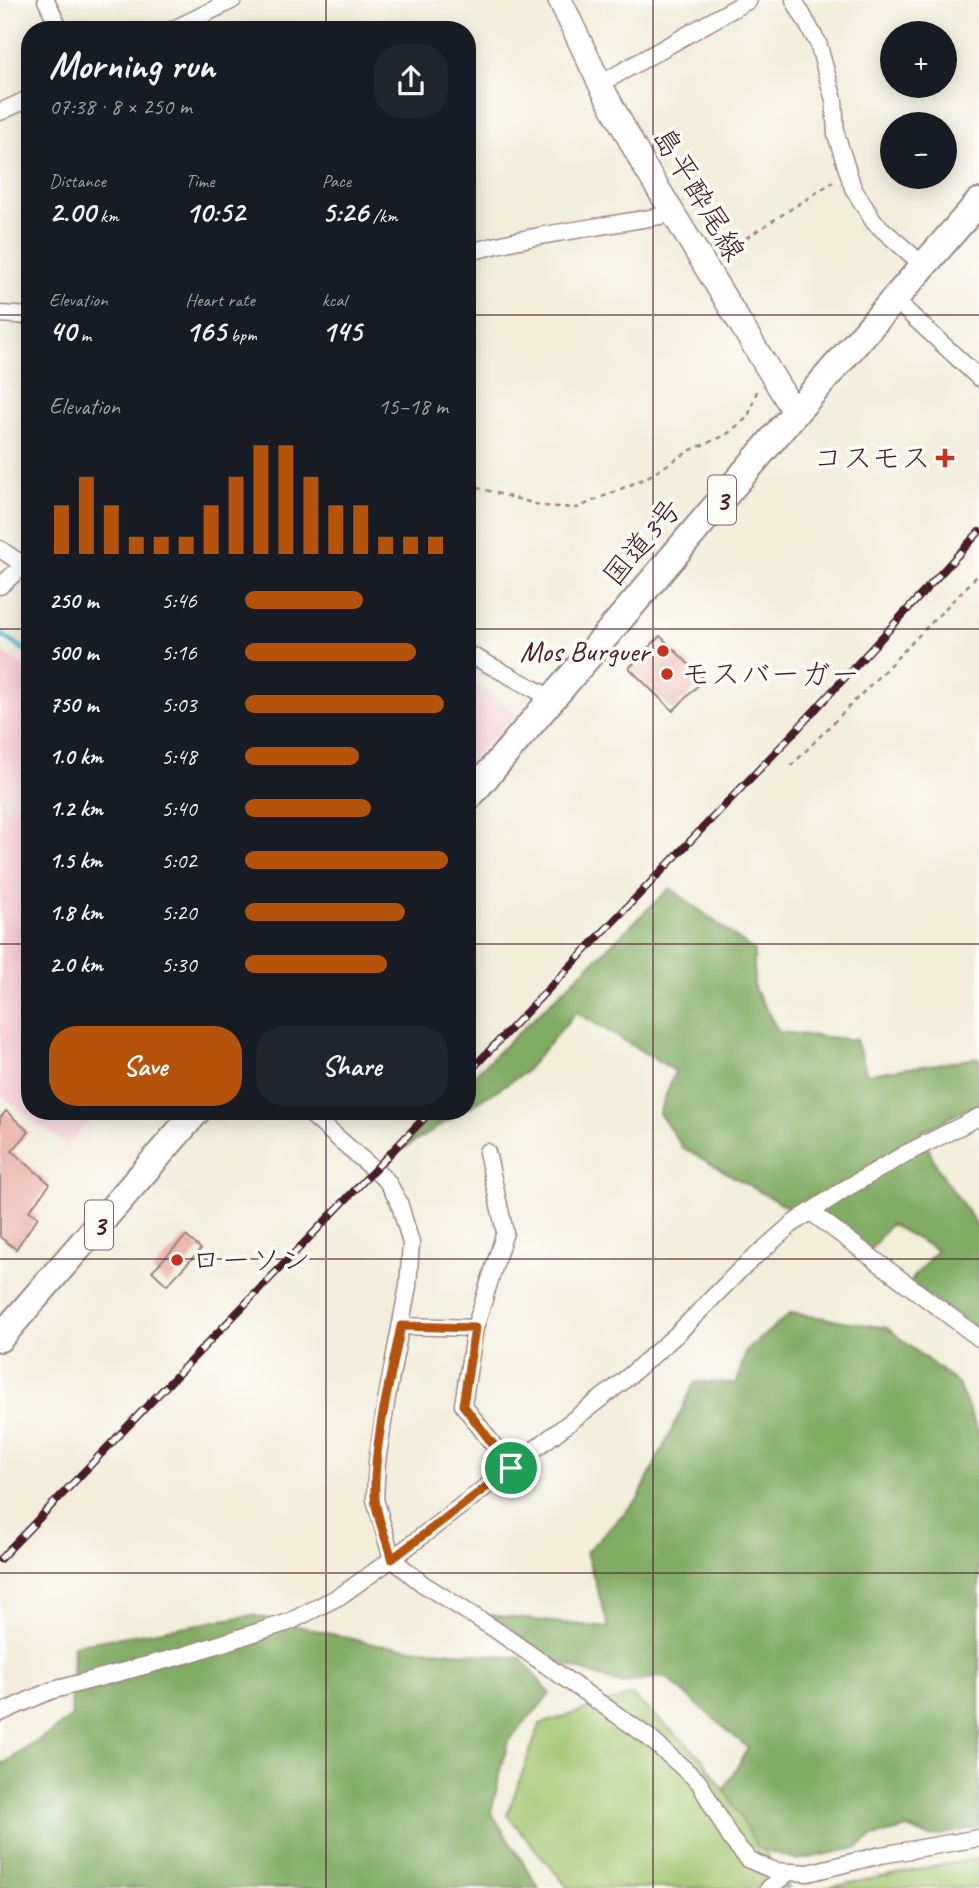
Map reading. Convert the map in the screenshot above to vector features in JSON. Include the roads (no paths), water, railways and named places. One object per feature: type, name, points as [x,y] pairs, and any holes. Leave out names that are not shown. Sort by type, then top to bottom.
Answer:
[{"type":"highway","name":"国道3号","points":[[476,789],[795,413],[979,202]]},
{"type":"highway","name":"3","points":[[0,1338],[189,1120]]},
{"type":"main road","name":"島平酔尾線","points":[[560,0],[600,84],[643,164],[795,413]]},
{"type":"street","points":[[46,0],[56,21]]},
{"type":"street","points":[[190,21],[233,0]]},
{"type":"street","points":[[600,84],[749,0]]},
{"type":"street","points":[[794,0],[818,43],[834,100],[836,134],[853,188],[874,222],[924,266]]},
{"type":"street","points":[[0,112],[21,102]]},
{"type":"street","points":[[476,251],[552,232],[623,224],[672,214]]},
{"type":"street","points":[[895,300],[979,377]]},
{"type":"street","points":[[0,314],[21,315]]},
{"type":"street","points":[[0,549],[21,560]]},
{"type":"street","points":[[0,586],[21,567]]},
{"type":"street","points":[[476,658],[553,699]]},
{"type":"street","points":[[0,1713],[50,1691],[185,1655],[289,1622],[340,1596],[630,1375],[677,1335],[740,1270],[792,1224],[905,1154],[979,1116]]},
{"type":"street","points":[[318,1120],[387,1181],[399,1202],[411,1243],[408,1286],[377,1462],[375,1499],[392,1559],[423,1584],[493,1628],[647,1736],[699,1782],[731,1839],[749,1860],[775,1871],[808,1873],[881,1855],[979,1838]]},
{"type":"street","points":[[487,1152],[505,1231],[475,1328],[463,1405],[511,1468]]},
{"type":"street","points":[[811,1212],[979,1338]]},
{"type":"street","points":[[401,1326],[475,1328]]},
{"type":"street","points":[[769,1888],[789,1872]]},
{"type":"waterway","points":[[0,634],[21,647]]},
{"type":"railway","points":[[476,1065],[790,737],[979,532]]},
{"type":"railway","points":[[0,1559],[422,1120]]},
{"type":"place","name":"コスモス","points":[[945,458]]},
{"type":"place","name":"Mos Burguer","points":[[663,651]]},
{"type":"place","name":"モスバーガー","points":[[667,674]]},
{"type":"place","name":"ローソン","points":[[177,1260]]}]
